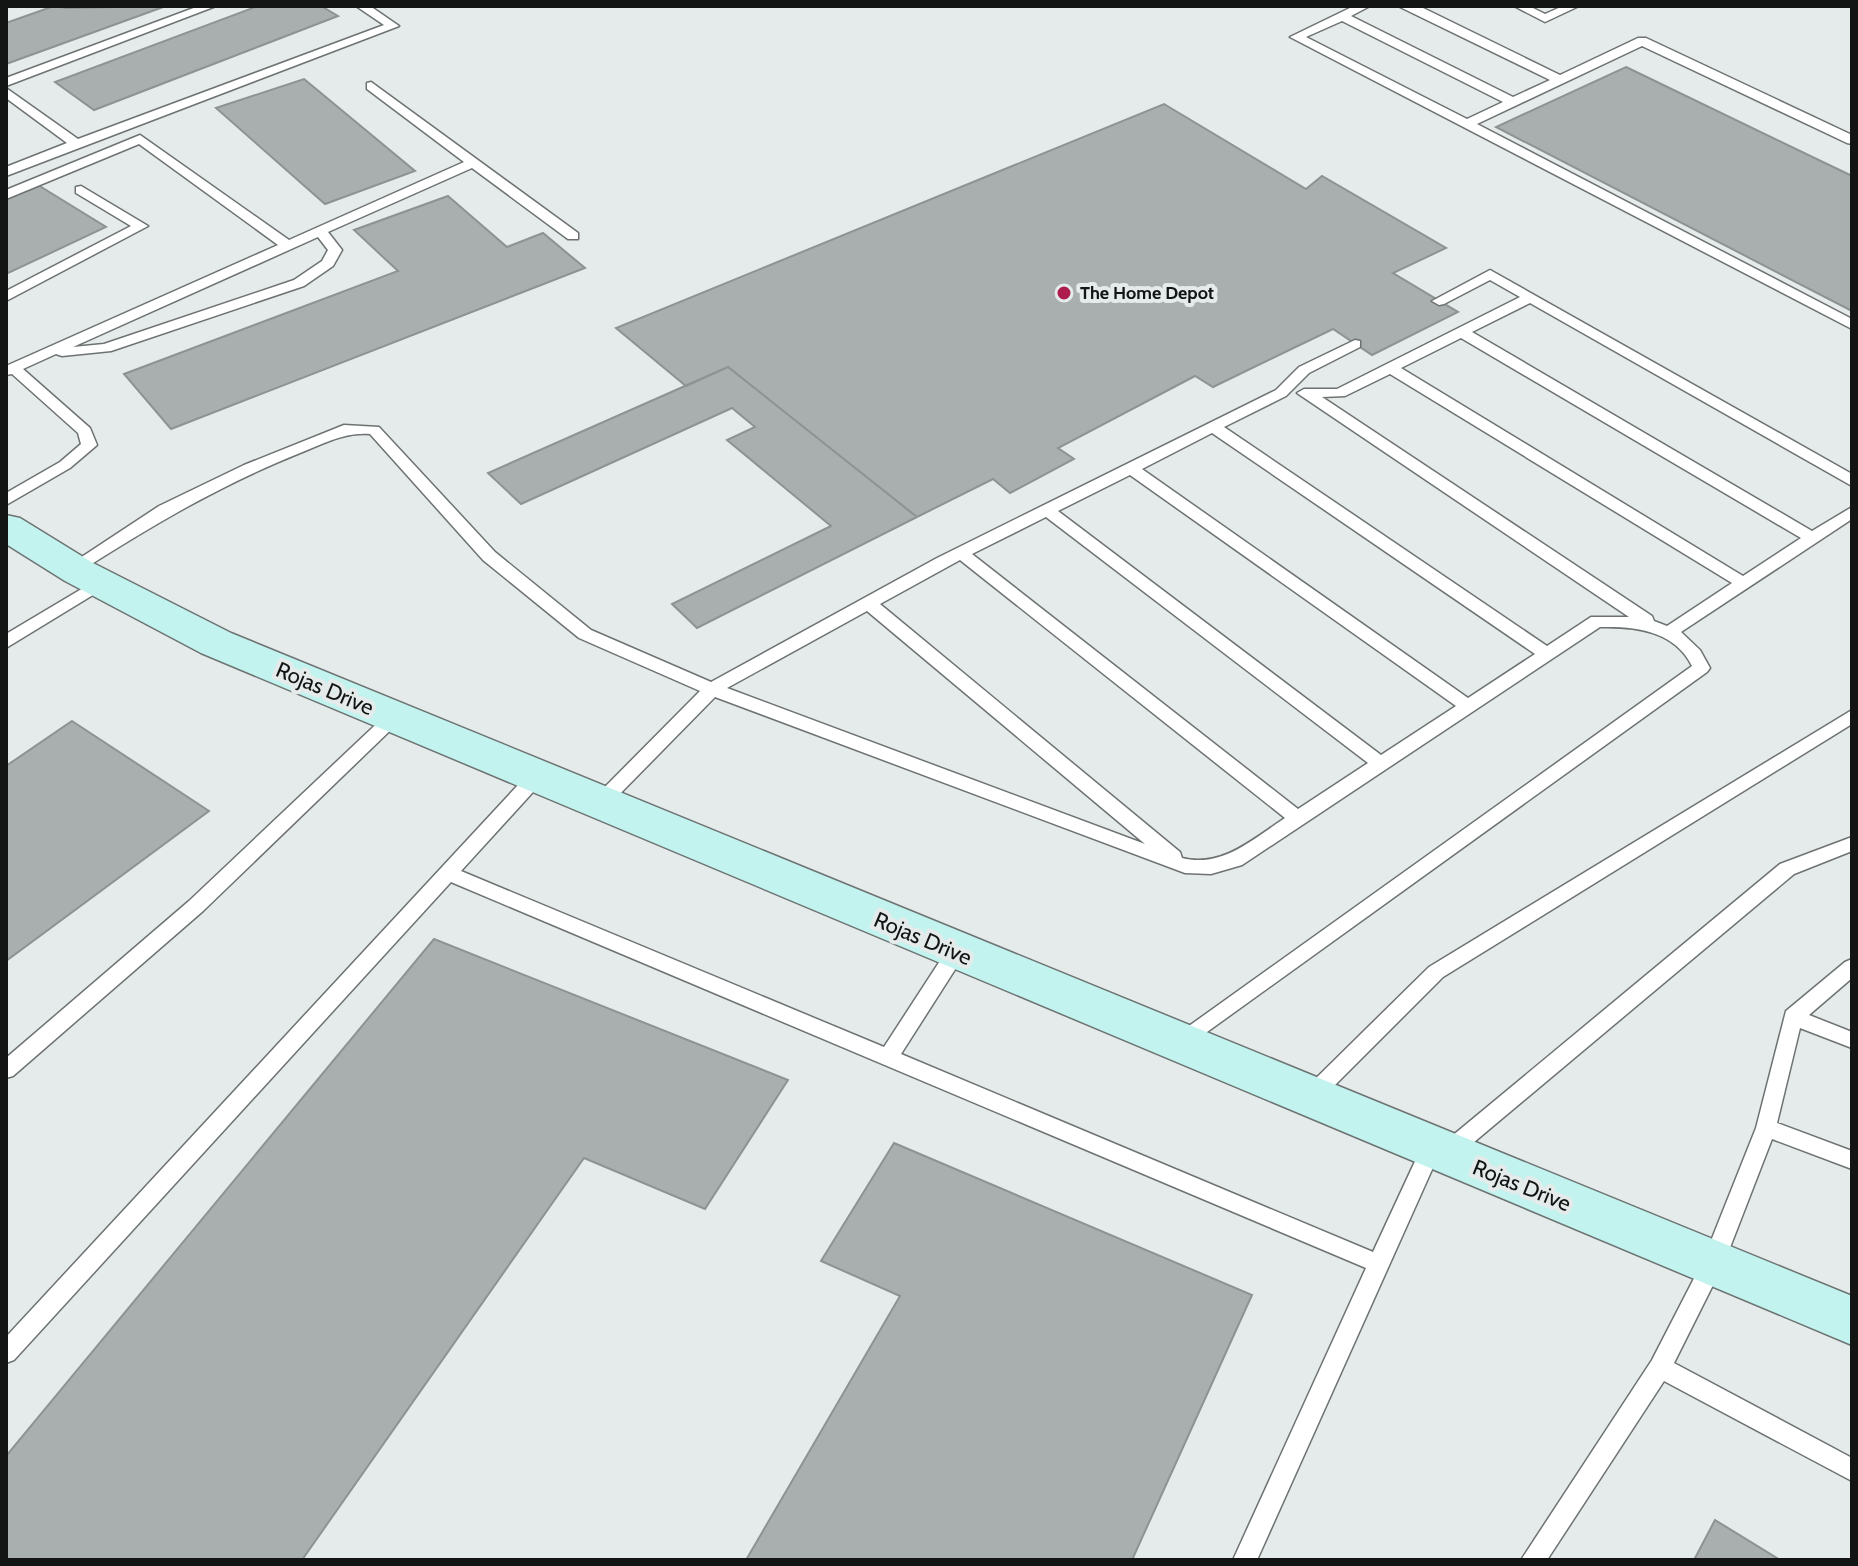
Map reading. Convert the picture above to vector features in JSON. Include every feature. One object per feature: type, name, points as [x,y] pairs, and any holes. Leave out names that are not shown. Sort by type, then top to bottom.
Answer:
[{"type":"main road","name":"Rojas Drive","points":[[6,527],[86,575],[216,643],[1852,1321]]},
{"type":"lane","points":[[6,82],[210,6]]},
{"type":"lane","points":[[6,172],[393,26],[362,6]]},
{"type":"lane","points":[[1364,6],[1296,37],[1852,325]]},
{"type":"lane","points":[[1404,6],[1414,8],[1560,80]]},
{"type":"lane","points":[[1520,6],[1545,18],[1573,6]]},
{"type":"lane","points":[[1342,16],[1513,102]]},
{"type":"lane","points":[[1467,124],[1642,41],[1852,140]]},
{"type":"lane","points":[[371,86],[573,236]]},
{"type":"lane","points":[[6,92],[76,144]]},
{"type":"lane","points":[[6,195],[140,139],[288,246]]},
{"type":"lane","points":[[6,500],[65,465],[89,445],[85,431],[10,369],[473,163]]},
{"type":"lane","points":[[6,297],[141,226],[81,190]]},
{"type":"lane","points":[[46,353],[106,348],[299,283],[328,263],[335,250],[320,231]]},
{"type":"lane","points":[[1439,301],[1490,274],[1852,481]]},
{"type":"lane","points":[[1281,393],[1340,393],[1531,297]]},
{"type":"lane","points":[[1461,332],[1812,538]]},
{"type":"lane","points":[[601,802],[712,689],[961,553],[1281,393],[1304,370],[1355,344]]},
{"type":"lane","points":[[1391,368],[1743,583]]},
{"type":"lane","points":[[1179,1044],[1701,668],[1697,656],[1661,630],[1305,393]]},
{"type":"lane","points":[[1213,427],[1547,654]]},
{"type":"lane","points":[[6,642],[165,510],[249,468],[349,428],[374,430],[489,556],[585,634],[712,689],[1185,866],[1211,867],[1235,860],[1597,621],[1630,620],[1661,630],[1743,583],[1852,512]]},
{"type":"lane","points":[[1131,468],[1468,706]]},
{"type":"lane","points":[[1047,510],[1381,764]]},
{"type":"lane","points":[[961,553],[1298,819]]},
{"type":"lane","points":[[868,603],[1185,866]]},
{"type":"lane","points":[[1310,1097],[1436,972],[1852,716]]},
{"type":"lane","points":[[6,1070],[196,906],[394,717]]},
{"type":"lane","points":[[6,1353],[537,776]]},
{"type":"lane","points":[[1245,1560],[1379,1264],[1439,1151],[1787,869],[1852,844]]},
{"type":"lane","points":[[448,873],[1379,1264]]},
{"type":"lane","points":[[888,1058],[956,952]]},
{"type":"lane","points":[[1533,1560],[1660,1367],[1713,1263],[1766,1128],[1793,1017],[1852,967]]},
{"type":"lane","points":[[1793,1017],[1852,1040]]},
{"type":"lane","points":[[1766,1128],[1852,1160]]},
{"type":"lane","points":[[1660,1367],[1852,1470]]},
{"type":"building","points":[[54,6],[166,6],[6,64],[6,23]]},
{"type":"building","points":[[258,6],[321,6],[338,16],[94,110],[55,82]]},
{"type":"building","points":[[1626,67],[1852,176],[1852,311],[1496,127]]},
{"type":"building","points":[[304,79],[415,171],[325,204],[216,108]]},
{"type":"building","name":"The Home Depot","points":[[1164,104],[1306,189],[1322,176],[1446,248],[1393,273],[1458,312],[1372,355],[1333,329],[1213,387],[1195,376],[1058,448],[1074,459],[1010,493],[993,479],[917,517],[728,367],[686,386],[616,328]]},
{"type":"building","points":[[38,185],[106,227],[6,274],[6,199]]},
{"type":"building","points":[[448,196],[507,247],[543,233],[585,268],[171,429],[124,374],[398,271],[354,230]]},
{"type":"building","points":[[728,367],[917,517],[697,628],[672,604],[831,526],[727,440],[755,427],[732,408],[521,504],[488,473]]},
{"type":"building","points":[[72,721],[209,811],[6,961],[6,766]]},
{"type":"building","points":[[434,939],[788,1080],[705,1209],[584,1158],[302,1560],[6,1560],[6,1456]]},
{"type":"building","points":[[894,1143],[1252,1295],[1132,1560],[746,1560],[900,1296],[821,1261]]},
{"type":"building","points":[[1715,1520],[1780,1560],[1694,1560]]},
{"type":"place","name":"The Home Depot","points":[[1064,293]]}]
